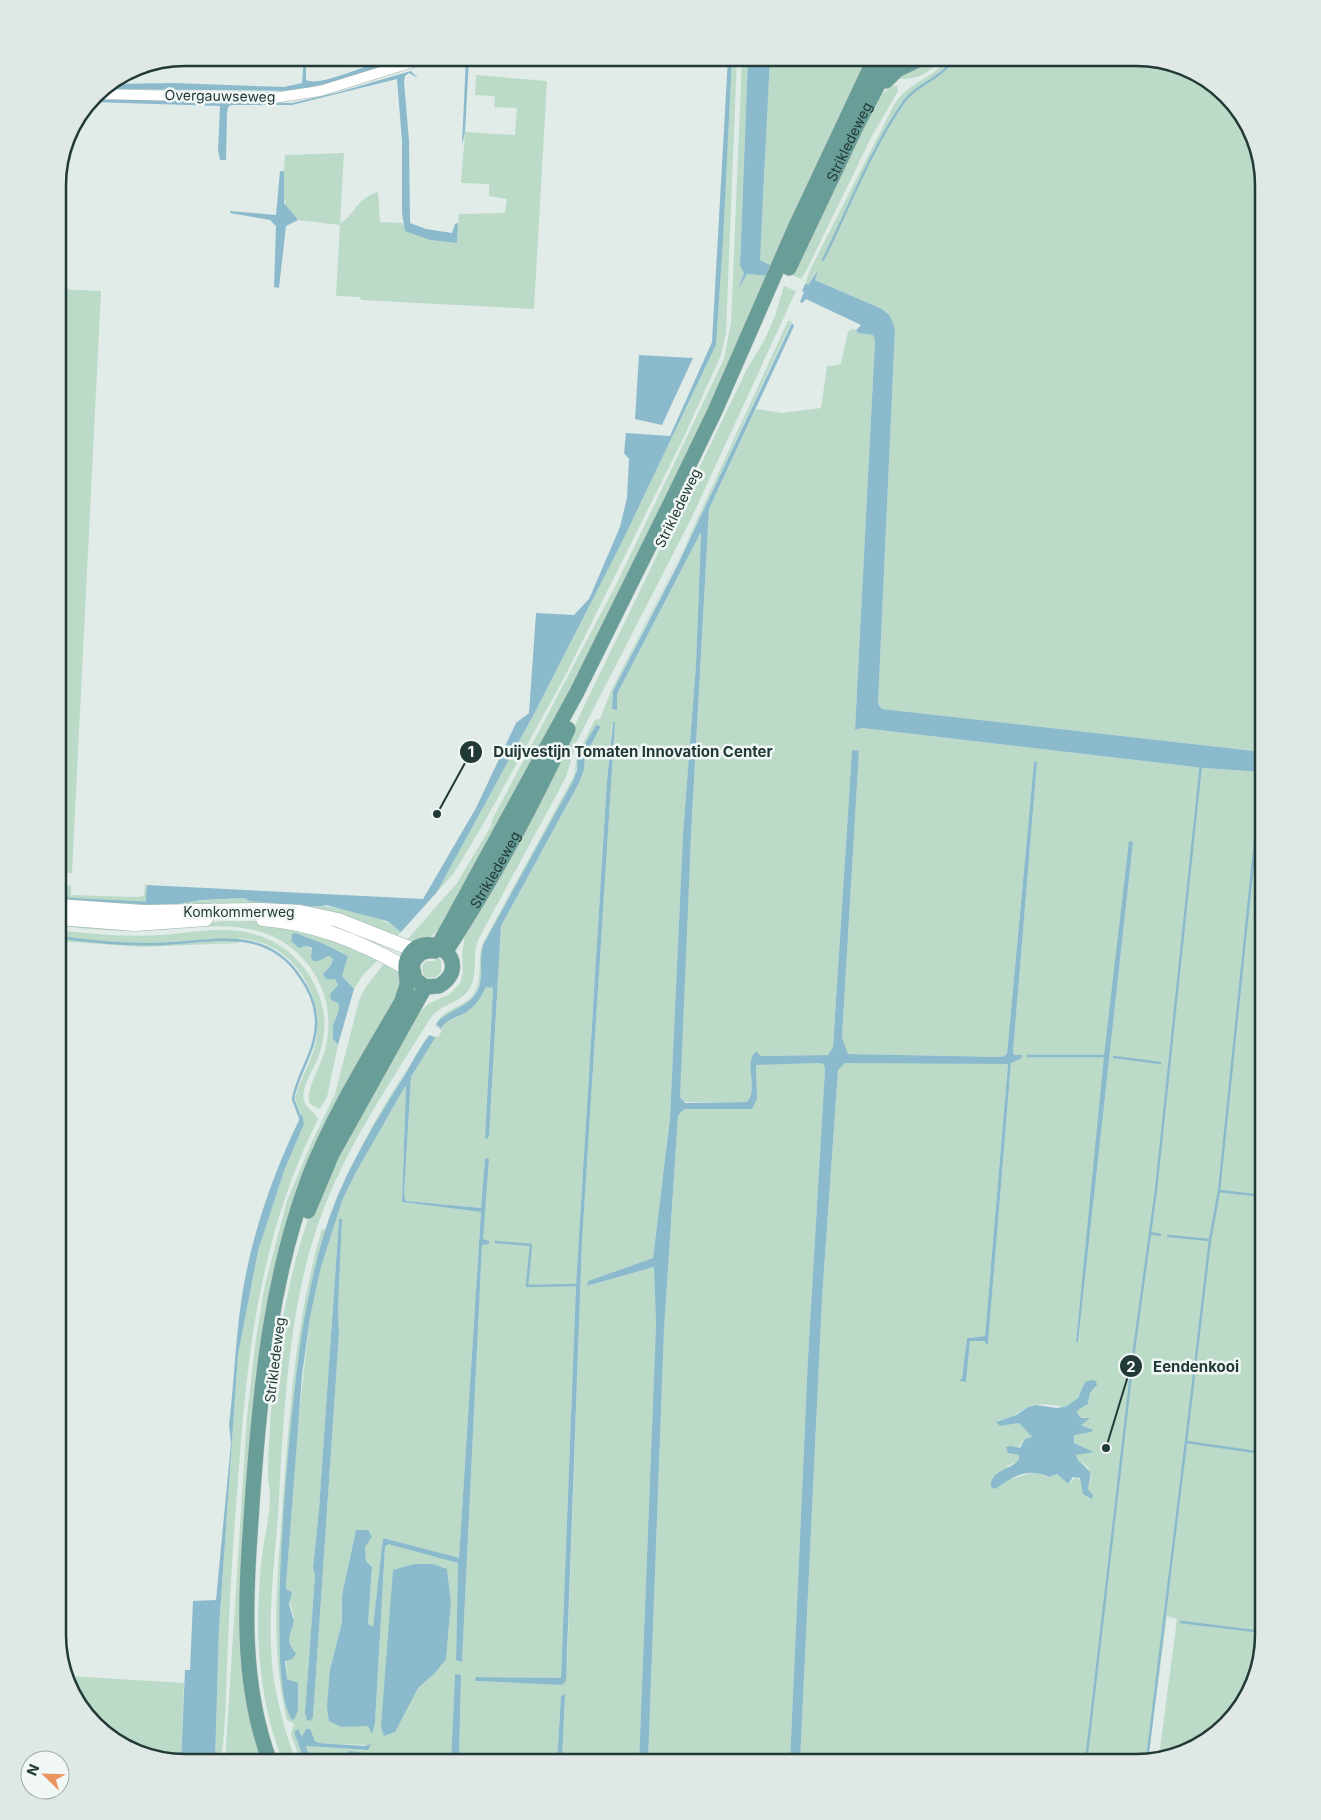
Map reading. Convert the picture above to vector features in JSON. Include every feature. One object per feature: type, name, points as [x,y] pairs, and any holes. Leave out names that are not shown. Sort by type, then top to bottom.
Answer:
[{"type":"main road","name":"Strikledeweg","points":[[868,90],[873,67]]},
{"type":"main road","name":"Strikledeweg","points":[[439,947],[456,926],[547,775],[680,505],[780,277],[840,160],[878,67]]},
{"type":"main road","name":"Strikledeweg","points":[[868,90],[888,67]]},
{"type":"main road","points":[[868,90],[904,67]]},
{"type":"main road","name":"Komkommerweg","points":[[66,907],[143,912],[261,910],[300,912],[338,920],[414,950]]},
{"type":"main road","name":"Komkommerweg","points":[[66,919],[135,924],[233,918],[283,920],[329,933],[413,978]]},
{"type":"main road","points":[[412,1013],[431,999],[450,990],[456,982],[460,968],[456,926]]},
{"type":"main road","points":[[423,945],[439,947],[453,966],[450,976],[440,986],[413,978],[407,959],[414,950],[423,945]]},
{"type":"main road","points":[[413,978],[413,963],[419,955],[428,951],[435,951],[439,947]]},
{"type":"main road","name":"Strikledeweg","points":[[267,1753],[254,1708],[247,1669],[246,1630],[258,1427],[271,1318],[286,1248],[310,1176],[347,1095],[402,1001],[413,978]]},
{"type":"main road","name":"Strikledeweg","points":[[277,1753],[263,1704],[255,1630],[268,1429],[280,1320],[294,1251],[320,1181],[376,1075],[412,1013],[413,978]]},
{"type":"street","name":"Overgauwseweg","points":[[109,94],[273,98],[320,92],[400,66]]},
{"type":"green space","points":[[732,67],[737,67],[726,333],[721,355],[682,441],[564,678],[485,821],[454,873],[437,892],[535,712],[621,544],[716,345]]},
{"type":"green space","points":[[742,67],[748,67],[740,266],[744,273],[738,290],[747,274],[768,276],[682,474],[509,806],[441,923],[443,924],[436,932],[421,941],[411,943],[406,941],[457,883],[491,826],[492,820],[616,585],[724,359],[731,323]]},
{"type":"green space","points":[[770,67],[866,67],[771,268],[760,260],[759,257]]},
{"type":"green space","points":[[913,67],[934,67],[928,72],[916,77],[909,79],[896,78]]},
{"type":"green space","points":[[940,67],[1144,67],[1159,69],[1174,73],[1202,86],[1235,119],[1246,140],[1251,154],[1255,185],[1255,751],[882,709],[878,704],[895,329],[882,309],[815,280],[816,271],[808,285],[805,284],[810,270],[894,105],[907,90]]},
{"type":"green space","points":[[476,75],[547,81],[534,309],[361,300],[360,297],[336,296],[340,225],[298,220],[291,214],[284,199],[283,190],[285,155],[344,153],[340,223],[349,217],[364,199],[378,192],[380,222],[403,223],[403,225],[430,240],[457,243],[459,214],[505,213],[507,199],[489,196],[489,184],[461,183],[465,132],[515,135],[517,108],[494,107],[495,96],[475,95]]},
{"type":"green space","points":[[897,85],[898,91],[872,136],[807,269],[801,279],[789,274],[878,97],[891,87]]},
{"type":"green space","points":[[784,286],[796,291],[691,519],[576,743],[566,777],[478,940],[471,986],[462,997],[437,1011],[428,1021],[354,1144],[321,1216],[301,1288],[294,1325],[285,1402],[273,1575],[271,1653],[277,1696],[293,1753],[280,1753],[274,1737],[263,1687],[258,1635],[258,1609],[262,1557],[270,1504],[268,1473],[269,1437],[275,1368],[286,1300],[303,1234],[314,1202],[418,1014],[428,1004],[450,994],[460,983],[463,973],[462,954],[465,936],[517,845],[747,369],[764,341],[775,316]]},
{"type":"green space","points":[[67,289],[101,291],[72,873],[67,873]]},
{"type":"green space","points":[[788,321],[792,321],[699,519],[613,691],[612,709],[617,710],[617,694],[701,532],[696,664],[683,834],[670,1118],[653,1258],[588,1281],[588,1286],[654,1267],[656,1324],[639,1753],[562,1753],[565,1695],[561,1696],[558,1753],[459,1753],[461,1675],[455,1675],[451,1753],[309,1753],[306,1746],[366,1750],[367,1745],[318,1743],[313,1737],[302,1737],[294,1732],[302,1753],[298,1753],[291,1734],[294,1724],[287,1720],[281,1692],[276,1609],[288,1430],[300,1329],[313,1262],[322,1229],[325,1230],[330,1216],[311,1286],[299,1361],[291,1436],[280,1589],[279,1640],[281,1665],[289,1715],[295,1717],[298,1707],[294,1681],[287,1679],[286,1660],[292,1659],[289,1638],[294,1618],[286,1587],[297,1432],[310,1317],[321,1267],[342,1201],[355,1174],[406,1085],[402,1202],[481,1212],[459,1559],[383,1538],[373,1628],[368,1624],[372,1567],[366,1561],[365,1547],[372,1537],[356,1530],[342,1595],[342,1622],[330,1669],[341,1727],[369,1725],[372,1733],[375,1723],[385,1547],[388,1543],[458,1563],[456,1659],[462,1662],[482,1244],[489,1244],[482,1239],[489,1160],[485,1159],[481,1208],[406,1201],[404,1195],[411,1077],[435,1038],[431,1036],[438,1037],[442,1031],[436,1026],[438,1021],[446,1013],[467,1001],[475,991],[478,984],[483,943],[574,776],[577,755],[595,720],[600,719],[612,689],[684,548]],"holes":[[[615,722],[582,1242],[567,1666],[562,1685],[476,1681],[476,1677],[561,1679],[576,1285],[607,780],[612,723]],[[596,725],[601,726],[585,756],[584,770],[579,783],[501,926],[489,1136],[485,1138],[493,988],[486,987],[465,1013],[445,1023],[476,992],[481,978],[484,943],[572,783],[579,760]],[[339,1219],[342,1219],[338,1310],[339,1334],[313,1717],[305,1713],[315,1575],[313,1568],[319,1509]],[[433,1564],[447,1569],[451,1602],[446,1658],[435,1673],[418,1688],[407,1706]]]},
{"type":"green space","points":[[851,329],[859,333],[873,335],[875,340],[855,730],[862,728],[1204,768],[1255,771],[1254,1650],[1246,1680],[1239,1694],[1220,1719],[1195,1738],[1167,1750],[1160,1751],[1177,1619],[1167,1616],[1149,1753],[800,1754],[822,1299],[838,1070],[845,1063],[1008,1063],[985,1336],[967,1338],[962,1378],[966,1382],[970,1341],[985,1341],[988,1344],[1011,1063],[1016,1059],[1013,1052],[1037,762],[1034,762],[1007,1054],[1002,1057],[847,1054],[842,1037],[859,752],[852,750],[833,1047],[828,1055],[761,1056],[755,1051],[751,1064],[752,1091],[747,1102],[682,1102],[679,1084],[679,1056],[709,509],[756,409],[782,413],[821,408],[827,366],[841,363],[848,332]],"holes":[[[1133,842],[1078,1342],[1076,1342],[1125,875]],[[1085,1382],[1096,1387],[1090,1393],[1087,1404],[1077,1411],[1081,1418],[1087,1417],[1081,1425],[1091,1429],[1074,1435],[1074,1443],[1092,1452],[1076,1455],[1078,1460],[1088,1467],[1091,1478],[1088,1489],[1093,1495],[1083,1494],[1082,1481],[1076,1477],[1068,1484],[1057,1474],[1049,1477],[1034,1472],[1008,1480],[1007,1466],[1017,1462],[1020,1456],[1017,1449],[1025,1439],[1032,1437],[1019,1423],[1000,1426],[998,1420],[1040,1404],[1068,1406],[1074,1402]]]},
{"type":"green space","points":[[145,884],[147,885],[145,904],[244,898],[249,901],[329,907],[350,910],[370,916],[387,923],[401,932],[395,939],[354,922],[67,900],[67,885],[71,886],[71,895],[137,897],[144,896]]},
{"type":"green space","points":[[224,921],[257,921],[297,926],[380,958],[363,975],[354,989],[342,976],[348,956],[296,933],[291,936],[291,941],[299,948],[306,946],[327,958],[329,956],[333,958],[331,965],[324,972],[331,979],[335,978],[338,985],[331,993],[334,1001],[339,1006],[333,1024],[333,1039],[338,1045],[327,1097],[320,1109],[310,1104],[309,1092],[328,1038],[327,1009],[324,994],[314,973],[305,961],[288,945],[270,935],[250,929],[229,926],[131,931],[66,927],[66,922],[183,925]]},
{"type":"green space","points":[[229,930],[246,932],[262,937],[277,944],[302,965],[318,993],[324,1015],[322,1044],[303,1096],[305,1104],[318,1119],[283,1203],[261,1289],[253,1332],[247,1376],[236,1506],[222,1753],[215,1753],[219,1628],[238,1355],[258,1251],[284,1171],[304,1124],[295,1099],[314,1049],[317,1034],[317,1018],[309,988],[301,974],[279,951],[265,944],[239,938],[238,943],[141,947],[66,942],[66,931],[134,936]]},
{"type":"green space","points":[[437,956],[441,961],[441,972],[436,977],[427,978],[423,974],[422,966],[426,961],[434,961]]},
{"type":"green space","points":[[386,961],[399,972],[401,985],[277,1271],[239,1627],[240,1652],[265,1753],[226,1753],[247,1416],[256,1338],[265,1285],[287,1201],[310,1146],[335,1094],[359,1001],[365,988]]},
{"type":"green space","points":[[410,1063],[396,1088],[359,1151],[370,1130]]},
{"type":"green space","points":[[818,1063],[823,1064],[825,1068],[808,1357],[790,1754],[648,1753],[664,1330],[678,1116],[686,1109],[752,1108],[757,1099],[756,1065]]},
{"type":"green space","points":[[74,1676],[184,1683],[181,1753],[177,1753],[147,1747],[119,1734],[86,1701]]},
{"type":"water","points":[[303,66],[306,66],[306,80],[313,81],[335,77],[368,66],[384,66],[329,83],[293,91],[116,89],[123,84],[173,83],[284,87],[302,83]]},
{"type":"water","points":[[466,66],[469,66],[465,132],[462,145]]},
{"type":"water","points":[[728,67],[732,67],[716,345],[621,544],[535,712],[437,892],[401,932],[387,921],[326,905],[290,905],[249,901],[244,898],[202,900],[165,906],[145,905],[147,885],[423,899],[476,808],[516,723],[529,713],[536,613],[574,615],[589,599],[620,527],[627,498],[629,459],[624,453],[626,433],[670,436],[712,342]]},
{"type":"water","points":[[748,67],[770,67],[760,260],[808,285],[818,270],[815,280],[882,309],[890,316],[895,329],[878,704],[882,709],[1255,751],[1255,771],[1204,768],[862,728],[855,730],[875,340],[873,335],[858,333],[856,330],[861,325],[806,299],[802,303],[800,302],[804,292],[768,276],[747,274],[738,290],[744,273],[740,266]]},
{"type":"water","points":[[411,71],[418,78],[409,73],[405,76],[404,82],[409,141],[410,223],[426,229],[452,233],[455,224],[458,223],[457,243],[430,240],[405,231],[402,213],[402,141],[397,79],[292,105],[231,105],[228,107],[227,113],[226,160],[220,160],[218,151],[220,106],[101,102],[104,99],[292,103],[339,92]]},
{"type":"water","points":[[280,171],[284,171],[284,203],[298,220],[286,226],[279,288],[274,287],[276,226],[270,220],[230,213],[230,211],[276,215]]},
{"type":"water","points":[[792,323],[794,326],[709,509],[691,836],[680,1097],[685,1103],[747,1102],[752,1090],[752,1056],[756,1051],[761,1056],[828,1055],[833,1047],[852,750],[859,751],[842,1037],[848,1054],[1002,1057],[1007,1054],[1034,762],[1037,762],[1013,1052],[1014,1055],[1022,1055],[1022,1058],[1011,1063],[988,1344],[986,1345],[985,1341],[970,1341],[966,1382],[959,1381],[962,1378],[967,1338],[985,1336],[1008,1064],[845,1063],[838,1070],[822,1299],[800,1754],[790,1754],[808,1357],[825,1068],[823,1064],[756,1065],[757,1099],[752,1109],[686,1109],[678,1116],[664,1330],[648,1753],[639,1753],[656,1324],[654,1267],[587,1286],[588,1281],[653,1258],[670,1118],[683,834],[696,664],[701,532],[617,694],[617,710],[612,709],[613,691],[678,564]]},
{"type":"water","points":[[639,355],[693,358],[662,425],[635,419]]},
{"type":"water","points":[[613,722],[615,722],[582,1242],[566,1681],[562,1685],[475,1681],[476,1677],[561,1678],[576,1285],[607,780]]},
{"type":"water","points":[[596,725],[601,726],[585,756],[584,770],[579,783],[501,926],[489,1136],[487,1139],[485,1138],[493,988],[486,987],[477,1002],[465,1013],[449,1021],[441,1028],[436,1024],[440,1019],[467,1003],[476,993],[481,975],[481,956],[484,943],[572,783],[577,770],[578,756]]},
{"type":"water","points":[[1129,841],[1133,842],[1078,1342],[1076,1342],[1104,1056]]},
{"type":"water","points":[[296,933],[348,956],[342,976],[354,989],[338,1045],[333,1039],[333,1024],[339,1006],[338,1003],[331,1000],[330,994],[338,985],[335,979],[326,979],[323,974],[331,965],[333,959],[329,956],[313,961],[311,957],[312,948],[306,946],[299,948],[291,941],[292,934]]},
{"type":"water","points":[[430,1035],[435,1038],[411,1077],[404,1195],[406,1201],[481,1208],[485,1158],[489,1159],[483,1239],[489,1241],[489,1244],[482,1245],[462,1662],[456,1660],[458,1563],[388,1544],[385,1547],[375,1723],[372,1734],[368,1726],[341,1727],[329,1721],[327,1707],[330,1669],[342,1622],[342,1595],[356,1530],[368,1530],[372,1537],[365,1547],[366,1561],[372,1567],[368,1624],[373,1627],[383,1538],[459,1558],[481,1212],[402,1202],[406,1085],[355,1174],[342,1201],[321,1267],[310,1317],[302,1375],[286,1586],[287,1590],[292,1592],[289,1604],[294,1621],[289,1638],[290,1645],[296,1654],[292,1659],[285,1661],[287,1679],[298,1683],[298,1710],[295,1718],[292,1720],[283,1694],[280,1650],[282,1530],[287,1466],[303,1326],[326,1227],[346,1177],[364,1142],[419,1049]]},
{"type":"water","points":[[302,1114],[304,1124],[284,1171],[258,1251],[238,1355],[219,1628],[215,1753],[181,1753],[185,1670],[190,1670],[193,1601],[216,1600],[231,1443],[229,1425],[239,1318],[245,1279],[264,1206],[291,1136]]},
{"type":"water","points":[[339,1219],[342,1219],[338,1310],[339,1334],[313,1717],[310,1721],[307,1720],[305,1713],[315,1575],[313,1568],[319,1509]]},
{"type":"water","points":[[1096,1381],[1097,1385],[1090,1393],[1088,1404],[1077,1411],[1077,1413],[1081,1418],[1090,1418],[1081,1425],[1093,1430],[1074,1435],[1074,1443],[1094,1452],[1076,1455],[1078,1460],[1090,1472],[1088,1489],[1093,1495],[1092,1499],[1083,1494],[1080,1478],[1073,1477],[1068,1484],[1057,1474],[1049,1477],[1034,1473],[1021,1474],[995,1489],[991,1487],[994,1477],[998,1473],[1016,1463],[1019,1459],[1019,1455],[1008,1453],[1006,1447],[1020,1448],[1025,1439],[1032,1437],[1019,1423],[1000,1426],[996,1422],[1036,1405],[1057,1408],[1067,1406],[1078,1398],[1085,1382]]},
{"type":"water","points":[[414,1564],[433,1564],[447,1569],[451,1602],[446,1659],[435,1673],[418,1688],[395,1732],[384,1736],[381,1727],[393,1570]]},
{"type":"water","points":[[455,1674],[461,1675],[459,1753],[451,1753]]},
{"type":"water","points":[[565,1694],[562,1753],[558,1753],[561,1696]]},
{"type":"water","points":[[298,1729],[302,1737],[306,1729],[310,1729],[315,1741],[319,1743],[365,1746],[371,1744],[368,1750],[306,1746],[308,1753],[302,1753],[294,1732]]},
{"type":"water","points":[[350,1751],[363,1753],[347,1753]]},
{"type":"pier","points":[[772,266],[806,282],[801,293],[767,278]]},
{"type":"waterway","points":[[823,260],[870,160],[891,121],[908,96],[947,67]]},
{"type":"waterway","points":[[1087,1754],[1133,1357],[1156,1190],[1201,764]]},
{"type":"waterway","points":[[1255,842],[1219,1191],[1255,1195]]},
{"type":"waterway","points":[[67,896],[68,899],[148,903]]},
{"type":"waterway","points":[[66,938],[134,944],[237,940],[254,943],[271,950],[286,961],[300,977],[309,992],[316,1019],[314,1040],[293,1099],[301,1120]]},
{"type":"waterway","points":[[1028,1056],[1104,1056]]},
{"type":"waterway","points":[[1114,1057],[1160,1063]]},
{"type":"waterway","points":[[1168,1236],[1210,1240],[1219,1191]]},
{"type":"waterway","points":[[1150,1233],[1160,1235]]},
{"type":"waterway","points":[[1210,1240],[1186,1442],[1255,1452]]},
{"type":"waterway","points":[[496,1242],[531,1245],[527,1286],[576,1285]]},
{"type":"waterway","points":[[1148,1753],[1186,1442]]},
{"type":"waterway","points":[[1181,1622],[1255,1631]]},
{"type":"place","name":"Duijvestijn Tomaten Innovation Center","points":[[437,814]]},
{"type":"place","name":"Eendenkooi","points":[[1106,1448]]}]
